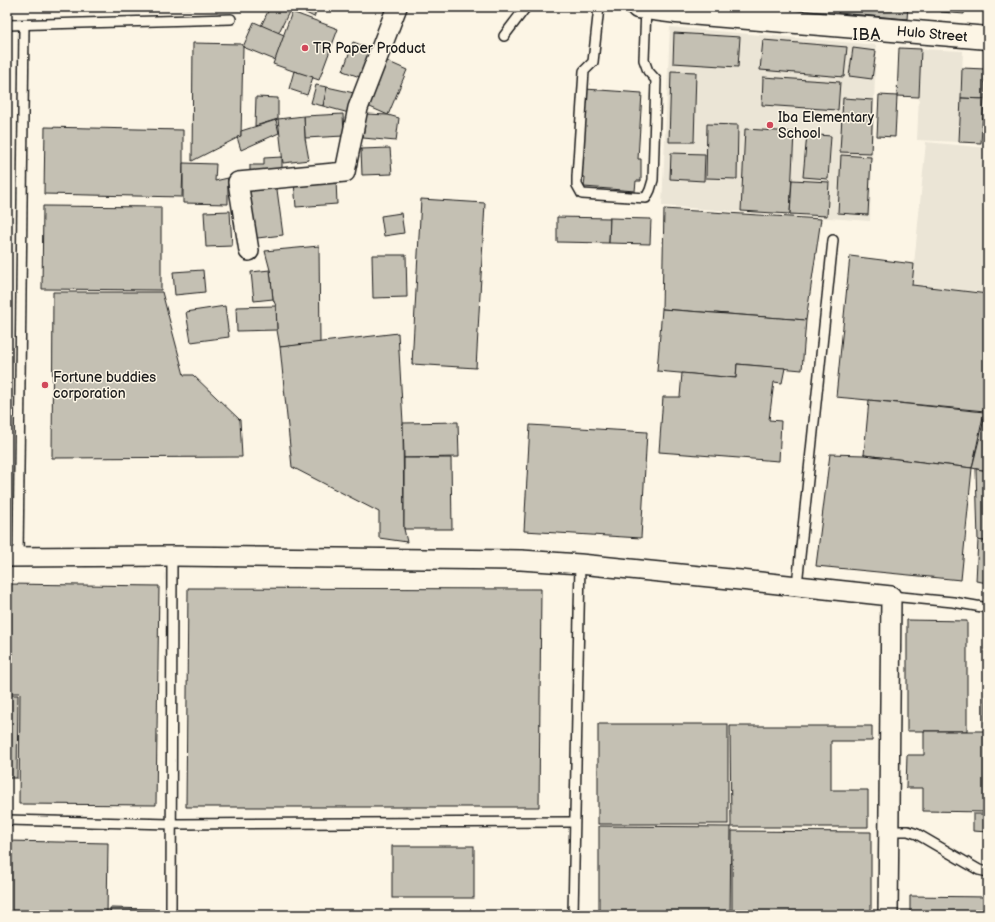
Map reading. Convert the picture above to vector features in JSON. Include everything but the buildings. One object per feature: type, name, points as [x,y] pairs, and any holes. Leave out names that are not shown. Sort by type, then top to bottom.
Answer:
[{"type":"street","points":[[249,252],[238,182],[345,172],[358,108],[397,7]]},
{"type":"street","name":"Hulo Street","points":[[642,8],[988,38]]},
{"type":"street","points":[[13,557],[172,556],[521,560],[580,564],[797,585],[892,596],[888,915]]},
{"type":"lane","points":[[504,36],[526,7]]},
{"type":"lane","points":[[599,7],[593,62],[584,71],[577,177],[578,185],[582,194],[646,198],[653,180],[656,80],[648,71],[644,60],[642,8]]},
{"type":"lane","points":[[7,25],[24,26],[231,19]]},
{"type":"lane","points":[[13,557],[24,26]]},
{"type":"lane","points":[[797,585],[833,240]]},
{"type":"lane","points":[[171,915],[172,556]]},
{"type":"lane","points":[[573,915],[580,564]]},
{"type":"lane","points":[[892,596],[953,602],[988,608]]},
{"type":"lane","points":[[7,820],[171,824],[574,822]]},
{"type":"lane","points":[[889,831],[908,831],[917,834],[978,870],[988,872]]},
{"type":"shaded area","name":"Iba Elementary School","points":[[670,27],[876,45],[870,221],[662,206]]},
{"type":"shaded area","points":[[921,49],[963,51],[959,142],[917,140]]},
{"type":"shaded area","points":[[926,142],[988,148],[988,293],[912,285]]},
{"type":"place","name":"TR Paper Product","points":[[305,48]]},
{"type":"place","name":"Iba Elementary School","points":[[770,125]]},
{"type":"place","name":"Fortune buddies corporation","points":[[45,385]]},
{"type":"district","name":"IBA","points":[[867,35]]}]
